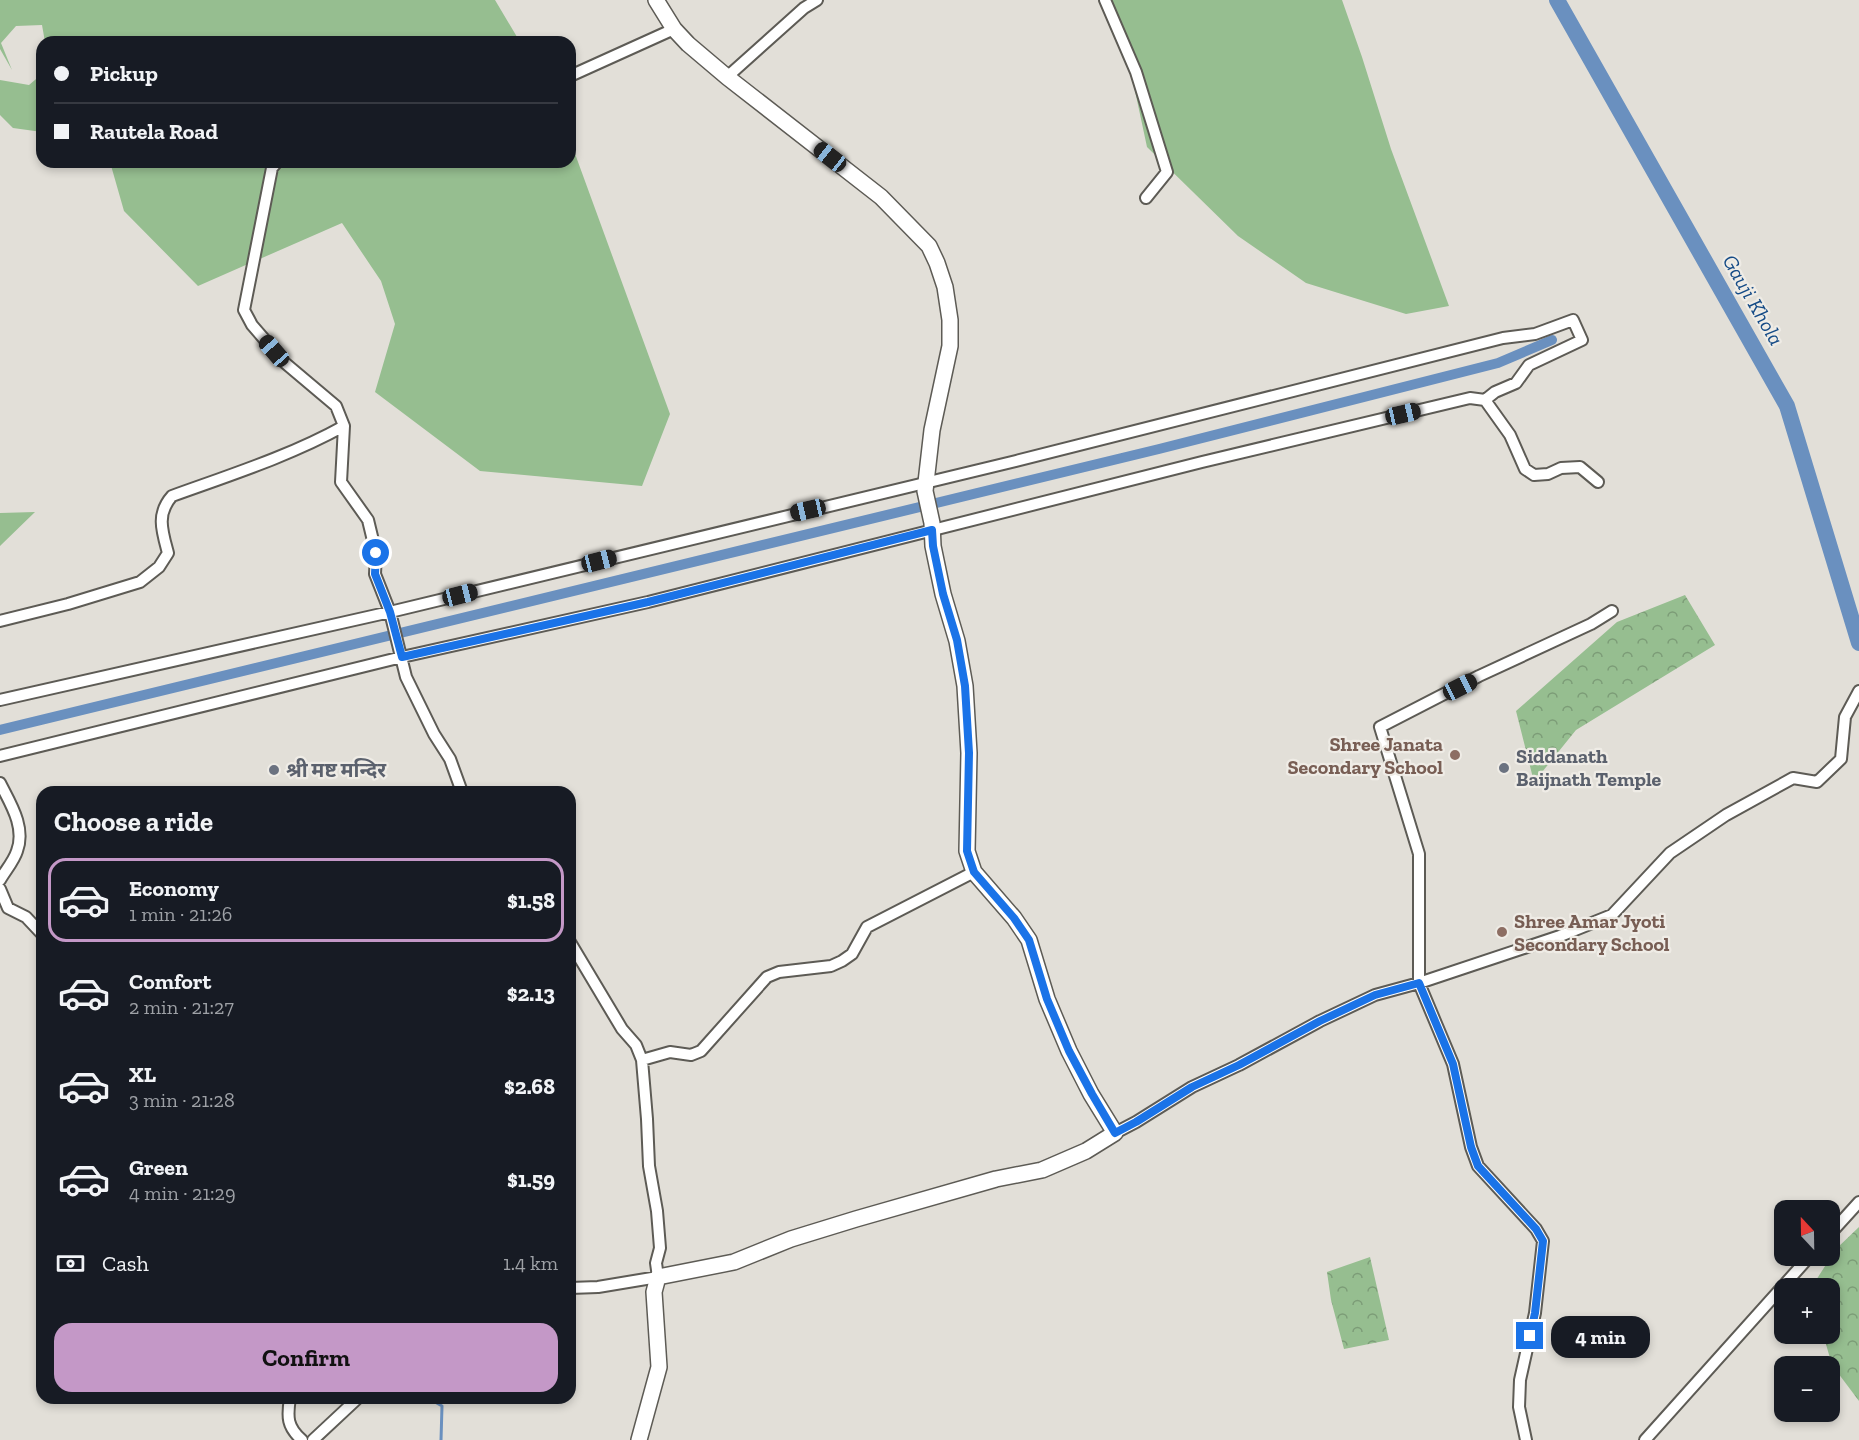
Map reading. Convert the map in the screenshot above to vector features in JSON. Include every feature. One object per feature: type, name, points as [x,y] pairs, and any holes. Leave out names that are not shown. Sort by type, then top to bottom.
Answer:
[{"type":"street","points":[[656,0],[674,29],[688,44],[727,78],[881,197],[929,246],[937,263],[945,287],[950,346],[932,430],[924,487],[932,526],[933,546],[957,640],[965,686],[969,753],[967,851],[974,872],[1014,918],[1029,940],[1047,999],[1069,1051],[1115,1133]]},
{"type":"street","points":[[727,78],[804,8],[817,0]]},
{"type":"street","points":[[1105,0],[1136,72],[1167,172],[1146,198]]},
{"type":"street","points":[[576,73],[674,29]]},
{"type":"street","points":[[272,168],[244,310],[252,325],[285,363],[336,406],[344,426],[340,482],[368,520],[376,553],[375,574],[391,615],[406,677],[434,734],[450,759],[460,786]]},
{"type":"street","points":[[0,700],[391,615],[924,487],[1090,442],[1503,338],[1535,334],[1573,320],[1582,340],[1529,365],[1516,383],[1494,392],[1485,400],[1470,399],[932,526],[648,602],[401,655],[0,756]]},
{"type":"street","points":[[1485,400],[1510,435],[1525,469],[1534,475],[1548,474],[1561,468],[1580,467],[1598,482]]},
{"type":"street","points":[[0,621],[91,598],[140,582],[159,567],[168,553],[161,517],[164,505],[172,496],[262,463],[322,438],[344,426]]},
{"type":"street","points":[[1526,1440],[1519,1407],[1520,1380],[1535,1313],[1543,1241],[1536,1229],[1478,1166],[1471,1147],[1453,1064],[1419,983],[1419,854],[1380,727],[1479,676],[1591,624],[1612,611]]},
{"type":"street","points":[[576,1288],[598,1287],[734,1262],[791,1239],[856,1219],[996,1179],[1042,1170],[1086,1151],[1192,1087],[1375,995],[1419,983],[1560,936],[1612,915],[1670,853],[1726,815],[1793,778],[1817,782],[1841,759],[1845,717],[1859,691]]},
{"type":"street","points":[[0,783],[16,816],[20,832],[18,851],[0,880]]},
{"type":"street","points":[[642,1060],[670,1052],[691,1055],[701,1051],[767,977],[779,972],[831,966],[842,962],[852,954],[867,927],[974,872]]},
{"type":"street","points":[[0,889],[8,908],[27,917],[36,927]]},
{"type":"street","points":[[576,952],[622,1029],[636,1045],[642,1060],[649,1166],[657,1211],[660,1248],[656,1263],[658,1277],[654,1292],[659,1367],[639,1440]]},
{"type":"street","points":[[1840,1223],[1859,1202]]},
{"type":"street","points":[[1645,1440],[1801,1266]]},
{"type":"street","points":[[289,1404],[289,1424],[302,1440]]},
{"type":"street","points":[[313,1440],[352,1404]]},
{"type":"green space","points":[[0,0],[495,0],[516,36],[44,36],[42,25],[16,26],[1,43],[12,70],[0,49]]},
{"type":"green space","points":[[1105,0],[1342,0],[1391,149],[1449,306],[1406,314],[1306,283],[1238,236],[1147,147],[1122,30]]},
{"type":"green space","points":[[36,79],[36,131],[13,128],[0,115],[0,80],[29,85]]},
{"type":"green space","points":[[576,156],[670,414],[642,486],[480,471],[375,392],[395,324],[381,281],[342,223],[198,286],[124,211],[112,168],[576,168]]},
{"type":"green space","points":[[35,512],[0,546],[0,513]]},
{"type":"green space","points":[[1685,595],[1715,645],[1576,730],[1534,782],[1516,711],[1617,622]]},
{"type":"green space","points":[[1859,1227],[1859,1401],[1840,1376],[1840,1356],[1829,1356],[1826,1344],[1840,1344],[1840,1278],[1817,1278],[1825,1266],[1840,1266],[1840,1245]]},
{"type":"green space","points":[[1370,1257],[1389,1340],[1344,1349],[1331,1300],[1327,1272]]},
{"type":"waterway","name":"Gauji Khola","points":[[1557,0],[1787,406],[1859,643]]},
{"type":"waterway","points":[[0,730],[1159,449],[1498,363],[1552,340]]},
{"type":"waterway","points":[[438,1404],[442,1406],[441,1440]]},
{"type":"place","name":"Shree Janata Secondary School","points":[[1455,755]]},
{"type":"place","name":"Siddanath Baijnath Temple","points":[[1504,768]]},
{"type":"place","name":"श्री मष्ट मन्दिर","points":[[274,770]]},
{"type":"place","name":"Shree Amar Jyoti Secondary School","points":[[1502,932]]},
{"type":"route","points":[[376,553],[375,574],[390,612],[402,657],[648,602],[932,530],[943,594],[957,640],[965,686],[969,753],[967,851],[974,872],[1014,918],[1029,940],[1047,999],[1069,1051],[1115,1133],[1192,1087],[1239,1065],[1320,1021],[1375,995],[1419,983],[1453,1064],[1471,1147],[1478,1166],[1536,1229],[1543,1241],[1535,1313],[1530,1336]]}]
